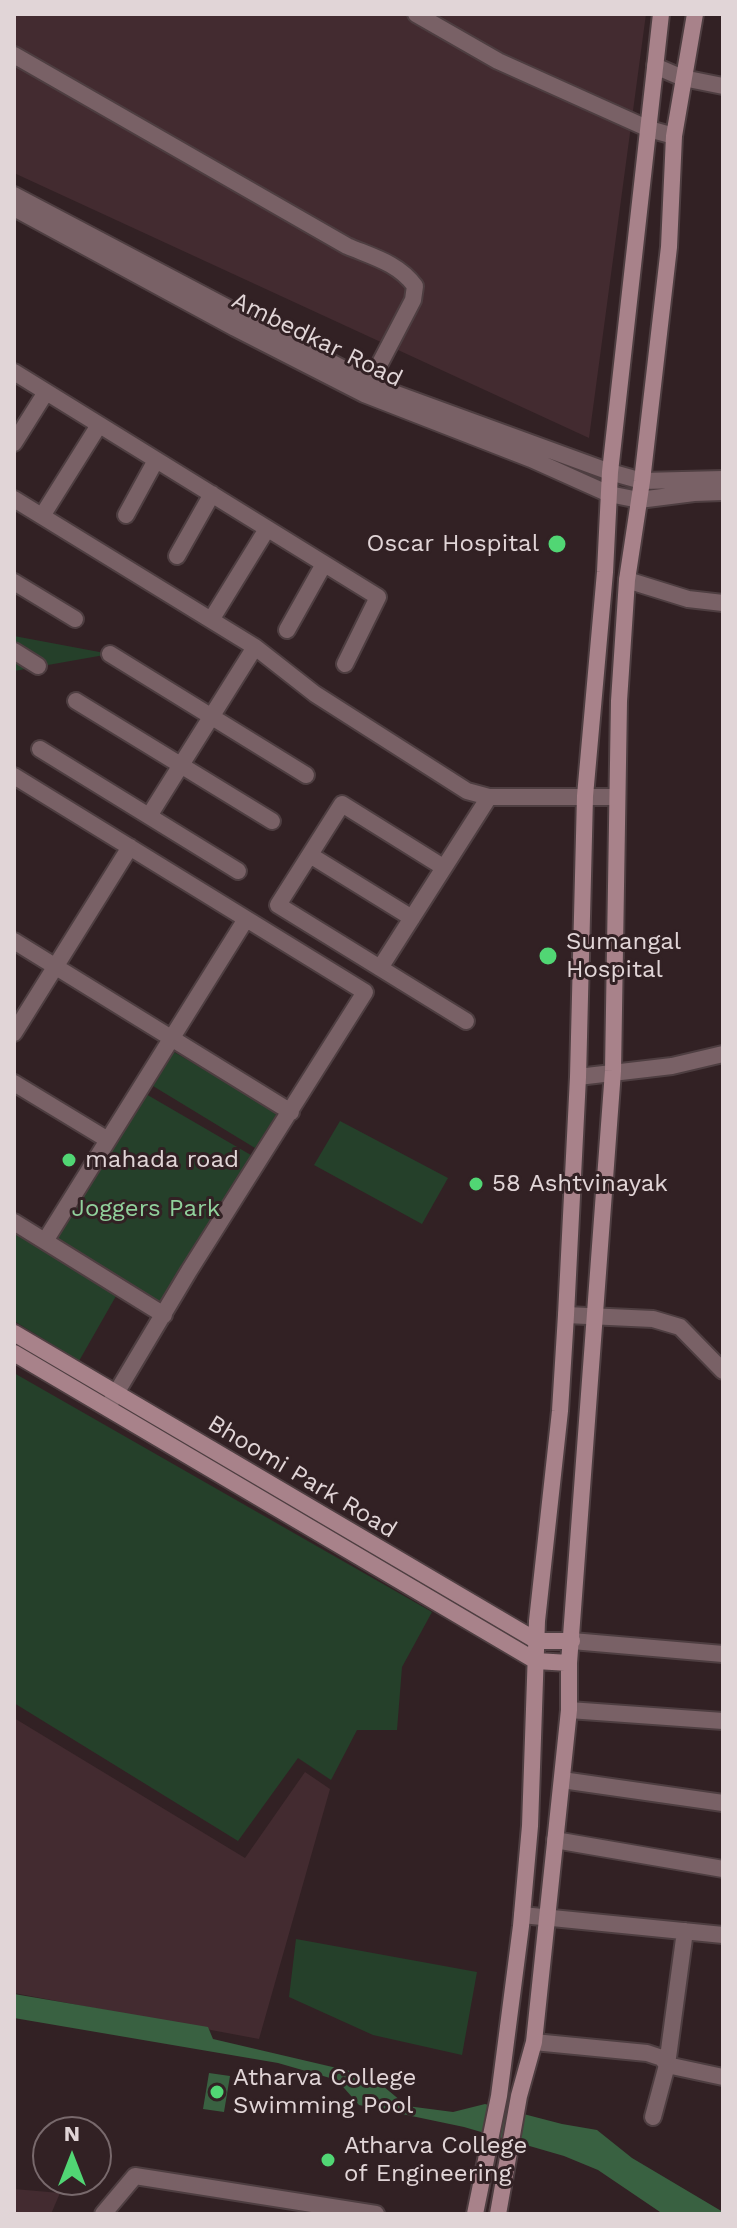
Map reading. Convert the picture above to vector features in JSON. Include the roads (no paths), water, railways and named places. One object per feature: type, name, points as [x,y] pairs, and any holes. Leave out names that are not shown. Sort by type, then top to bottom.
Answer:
[{"type":"main road","points":[[475,2214],[499,2096],[530,1826],[537,1641],[560,1411],[566,1315],[578,1077],[585,796],[605,572],[610,472],[661,14]]},
{"type":"main road","points":[[498,2214],[519,2096],[534,2042],[569,1710],[569,1663],[613,1071],[616,797],[627,580],[642,481],[669,247],[674,136],[695,14]]},
{"type":"main road","name":"Bhoomi Park Road","points":[[14,1333],[60,1371]]},
{"type":"main road","name":"Bhoomi Park Road","points":[[14,1353],[60,1371],[192,1448],[455,1604],[536,1661],[569,1663]]},
{"type":"main road","name":"Bhoomi Park Road","points":[[455,1604],[537,1641],[572,1641]]},
{"type":"main road","points":[[514,1983],[540,1985]]},
{"type":"street","points":[[416,14],[498,61],[649,129],[674,136]]},
{"type":"street","points":[[14,55],[347,246],[397,267],[407,275],[415,286],[413,300],[367,388]]},
{"type":"street","points":[[655,66],[683,78],[723,86]]},
{"type":"street","name":"Ambedkar Road","points":[[14,195],[89,242]]},
{"type":"street","name":"Ambedkar Road","points":[[14,208],[89,242],[367,388],[609,494],[639,500],[694,486]]},
{"type":"street","points":[[14,372],[378,597],[345,664]]},
{"type":"street","name":"Ambedkar Road","points":[[367,388],[610,472],[642,481],[694,486]]},
{"type":"street","points":[[14,443],[46,392]]},
{"type":"street","points":[[42,516],[99,425]]},
{"type":"street","points":[[126,515],[156,460]]},
{"type":"street","points":[[694,486],[723,479]]},
{"type":"street","points":[[694,486],[723,492]]},
{"type":"street","points":[[177,556],[212,494]]},
{"type":"street","points":[[14,499],[255,647],[341,711],[467,791],[489,797],[616,797]]},
{"type":"street","points":[[211,620],[267,529]]},
{"type":"street","points":[[287,630],[324,564]]},
{"type":"street","points":[[627,580],[688,599],[723,603]]},
{"type":"street","points":[[14,582],[75,619]]},
{"type":"street","points":[[149,816],[255,647]]},
{"type":"street","points":[[14,651],[38,666]]},
{"type":"street","points":[[110,654],[306,775]]},
{"type":"street","points":[[76,701],[272,821]]},
{"type":"street","points":[[40,749],[238,871]]},
{"type":"street","points":[[14,776],[365,992],[112,1401]]},
{"type":"street","points":[[380,968],[489,797]]},
{"type":"street","points":[[443,867],[342,804],[278,905],[466,1021]]},
{"type":"street","points":[[14,1033],[130,847]]},
{"type":"street","points":[[310,855],[412,918]]},
{"type":"street","points":[[45,1241],[246,919]]},
{"type":"street","points":[[14,941],[291,1112]]},
{"type":"street","points":[[578,1077],[672,1066],[723,1054]]},
{"type":"street","points":[[14,1083],[108,1140]]},
{"type":"street","points":[[14,1222],[164,1315]]},
{"type":"street","points":[[566,1315],[653,1319],[680,1327],[723,1371]]},
{"type":"street","points":[[572,1641],[723,1654]]},
{"type":"street","points":[[569,1710],[723,1721]]},
{"type":"street","points":[[562,1780],[723,1803]]},
{"type":"street","points":[[555,1840],[723,1869]]},
{"type":"street","points":[[522,1915],[723,1935]]},
{"type":"street","points":[[653,2117],[667,2065],[685,1931]]},
{"type":"street","points":[[534,2042],[647,2053],[662,2058],[667,2065],[723,2077]]},
{"type":"street","points":[[103,2214],[135,2176],[376,2214]]},
{"type":"place","name":"Oscar Hospital","points":[[557,544]]},
{"type":"place","name":"Sumangal Hospital","points":[[548,956]]},
{"type":"place","name":"mahada road","points":[[69,1160]]},
{"type":"place","name":"58 Ashtvinayak","points":[[476,1184]]},
{"type":"place","name":"Atharva College Swimming Pool","points":[[217,2092]]},
{"type":"place","name":"Atharva College of Engineering","points":[[328,2160]]},
{"type":"park label","name":"Joggers Park","points":[[146,1209]]}]
